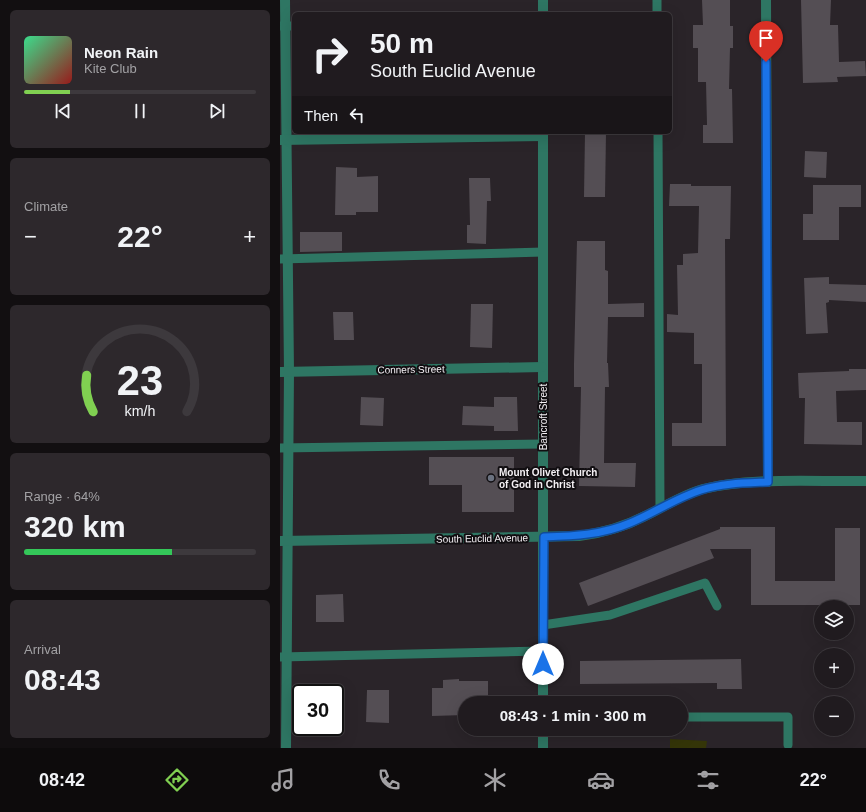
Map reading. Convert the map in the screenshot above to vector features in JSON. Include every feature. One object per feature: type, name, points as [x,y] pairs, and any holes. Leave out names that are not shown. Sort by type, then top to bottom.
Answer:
[{"type":"street","points":[[285,0],[286,26],[283,140],[283,657],[286,748]]},
{"type":"street","points":[[543,0],[543,12]]},
{"type":"street","points":[[766,0],[768,482]]},
{"type":"street","points":[[283,140],[543,134]]},
{"type":"street","name":"Bancroft Street","points":[[543,134],[543,696]]},
{"type":"street","name":"Conners Street","points":[[284,372],[542,367]]},
{"type":"street","name":"South Euclid Avenue","points":[[284,541],[579,536],[613,530],[645,517],[660,508],[702,490],[734,484],[768,482],[866,481]]},
{"type":"street","points":[[543,736],[543,748]]},
{"type":"lane","points":[[657,0],[657,12]]},
{"type":"lane","points":[[658,134],[660,508]]},
{"type":"lane","points":[[284,259],[543,252]]},
{"type":"lane","points":[[284,448],[543,444]]},
{"type":"lane","points":[[544,625],[610,615],[705,583],[717,606]]},
{"type":"lane","points":[[283,657],[544,651]]},
{"type":"lane","points":[[688,717],[788,717],[788,745]]},
{"type":"shaded area","points":[[670,739],[707,741],[706,748],[670,748]]},
{"type":"building","points":[[702,0],[730,0],[730,26],[733,26],[733,48],[730,48],[729,89],[732,89],[733,143],[703,143],[703,125],[707,125],[706,82],[698,82],[698,48],[693,48],[693,25],[703,25]]},
{"type":"building","points":[[801,0],[831,0],[830,25],[838,25],[839,62],[865,61],[866,76],[837,77],[838,82],[803,83]]},
{"type":"building","points":[[585,134],[606,134],[605,197],[584,197]]},
{"type":"building","points":[[805,151],[827,152],[826,178],[804,177]]},
{"type":"building","points":[[336,167],[357,168],[357,177],[378,176],[378,212],[356,212],[356,215],[335,215]]},
{"type":"building","points":[[469,178],[490,178],[491,201],[487,201],[486,244],[467,243],[467,225],[470,225]]},
{"type":"building","points":[[670,184],[691,184],[691,186],[731,186],[730,239],[725,239],[726,446],[672,446],[672,423],[702,423],[702,364],[694,364],[694,333],[667,332],[667,314],[678,315],[677,265],[683,265],[683,254],[698,253],[699,206],[669,206]]},
{"type":"building","points":[[813,185],[861,185],[861,207],[839,207],[839,240],[803,240],[803,214],[813,214]]},
{"type":"building","points":[[300,232],[342,232],[342,251],[300,252]]},
{"type":"building","points":[[577,241],[605,241],[605,270],[608,271],[608,304],[644,303],[644,317],[608,317],[607,363],[609,387],[605,387],[604,463],[636,463],[635,487],[579,486],[581,387],[574,387]]},
{"type":"building","points":[[829,277],[829,284],[866,285],[866,302],[829,300],[829,302],[826,303],[828,333],[806,334],[804,278]]},
{"type":"building","points":[[471,304],[493,304],[492,348],[470,347]]},
{"type":"building","points":[[333,312],[353,312],[354,340],[334,340]]},
{"type":"building","points":[[849,369],[866,369],[866,390],[836,391],[837,422],[862,422],[862,445],[804,444],[805,398],[799,398],[798,373],[849,371]]},
{"type":"building","points":[[361,397],[384,398],[383,426],[360,425]]},
{"type":"building","points":[[494,397],[517,397],[518,431],[494,431],[494,426],[462,425],[463,406],[494,407]]},
{"type":"building","points":[[429,457],[514,457],[514,512],[462,512],[462,485],[429,485]]},
{"type":"building","points":[[720,527],[775,527],[775,581],[835,581],[835,528],[860,528],[860,605],[854,605],[854,600],[814,600],[814,605],[751,605],[751,549],[710,549],[714,558],[588,606],[579,583],[720,529]]},
{"type":"building","points":[[343,594],[344,622],[316,622],[316,595]]},
{"type":"building","points":[[741,659],[742,689],[717,689],[717,683],[580,684],[580,661]]},
{"type":"building","points":[[459,679],[459,681],[488,681],[488,696],[458,696],[458,715],[432,716],[432,688],[443,688],[443,680]]},
{"type":"building","points":[[367,690],[389,690],[389,723],[366,722]]},
{"type":"place","name":"Mount Olivet Church of God in Christ","points":[[491,478]]},
{"type":"route","points":[[543,664],[544,537],[579,536],[613,530],[645,517],[686,495],[702,490],[734,484],[768,482],[766,62]]}]
